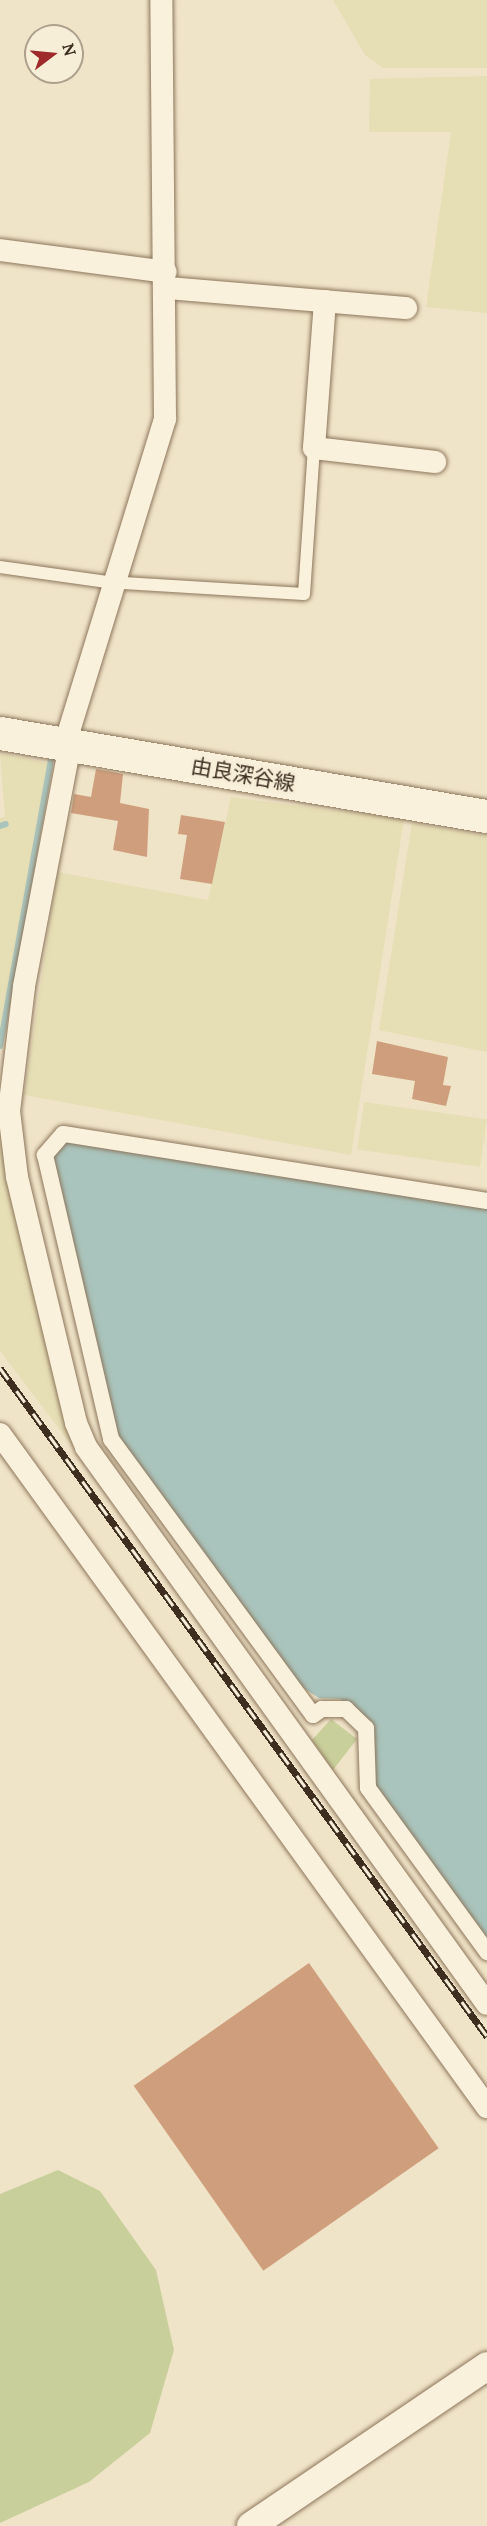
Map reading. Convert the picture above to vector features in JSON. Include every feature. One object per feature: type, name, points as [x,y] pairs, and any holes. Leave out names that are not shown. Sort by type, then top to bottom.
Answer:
[{"type":"main road","name":"由良深谷線","points":[[0,733],[487,816]]},
{"type":"street","points":[[161,0],[166,280],[165,419],[67,745],[24,987],[9,1111],[16,1176],[76,1423],[86,1447],[487,2004]]},
{"type":"street","points":[[0,250],[166,280],[325,301],[406,308]]},
{"type":"street","points":[[325,301],[314,448],[435,462]]},
{"type":"street","points":[[487,1201],[63,1134],[45,1155],[111,1439],[313,1715],[322,1709],[346,1709],[366,1728],[368,1788],[487,1952]]},
{"type":"street","points":[[0,1434],[487,2107]]},
{"type":"street","points":[[251,2526],[487,2366]]},
{"type":"lane","points":[[0,567],[115,582],[304,594],[314,448]]},
{"type":"shaded area","points":[[333,0],[487,0],[487,68],[383,68],[365,55]]},
{"type":"shaded area","points":[[487,76],[487,313],[426,307],[451,132],[369,132],[370,79]]},
{"type":"shaded area","points":[[0,753],[48,763],[0,1030],[0,818],[5,817]]},
{"type":"shaded area","points":[[231,797],[404,819],[351,1155],[24,1095],[57,872],[208,900]]},
{"type":"shaded area","points":[[412,823],[487,836],[487,1052],[379,1030]]},
{"type":"shaded area","points":[[364,1102],[487,1119],[480,1167],[357,1150]]},
{"type":"shaded area","points":[[0,1108],[75,1443],[73,1447],[0,1351]]},
{"type":"green space","points":[[331,1719],[357,1739],[333,1770],[312,1740]]},
{"type":"green space","points":[[58,2170],[100,2191],[156,2270],[174,2350],[150,2433],[89,2482],[0,2523],[0,2194]]},
{"type":"water","points":[[65,1140],[487,1209],[487,1937],[373,1785],[370,1730],[340,1699],[319,1698],[297,1684],[116,1434],[50,1158]]},
{"type":"building","points":[[96,769],[123,774],[120,803],[149,809],[147,857],[113,850],[118,821],[71,813],[74,794],[91,797]]},
{"type":"building","points":[[181,815],[225,822],[212,884],[180,879],[187,835],[178,834]]},
{"type":"building","points":[[377,1041],[448,1057],[443,1085],[451,1086],[446,1106],[412,1099],[415,1081],[372,1074]]},
{"type":"building","points":[[309,1963],[439,2148],[263,2271],[134,2086]]},
{"type":"waterway","points":[[0,1046],[51,761]]},
{"type":"waterway","points":[[0,826],[6,824]]},
{"type":"railway","points":[[0,1368],[487,2036]]}]
